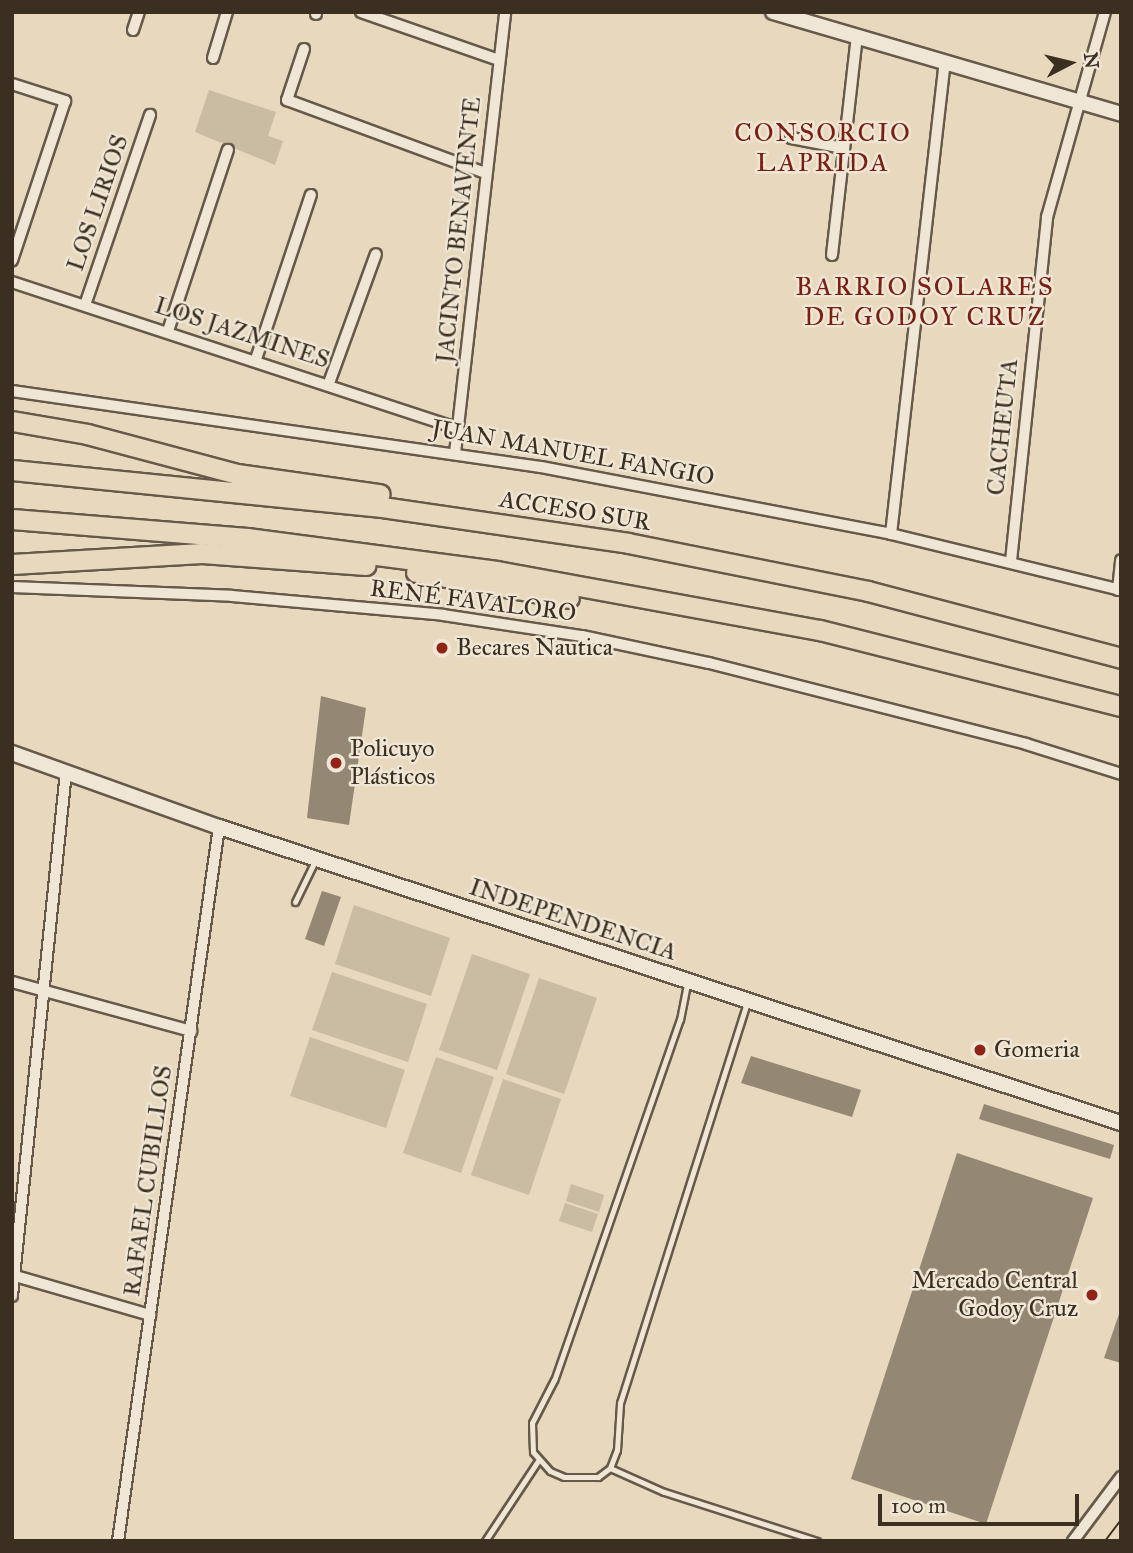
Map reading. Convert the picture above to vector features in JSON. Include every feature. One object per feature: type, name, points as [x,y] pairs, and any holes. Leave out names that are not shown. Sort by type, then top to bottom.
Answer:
[{"type":"highway","points":[[12,421],[113,440],[237,474],[549,518],[628,543]]},
{"type":"highway","name":"ACCESO SUR","points":[[12,470],[382,507],[628,543],[868,590],[1121,658]]},
{"type":"highway","points":[[12,519],[383,554],[820,630],[1121,706]]},
{"type":"highway","points":[[12,564],[202,553],[380,566],[919,655]]},
{"type":"street","points":[[133,30],[139,12]]},
{"type":"street","points":[[213,58],[227,12]]},
{"type":"street","points":[[361,12],[499,60]]},
{"type":"street","name":"JACINTO BENAVENTE","points":[[455,453],[505,12]]},
{"type":"street","points":[[773,12],[810,18],[857,37],[1121,114]]},
{"type":"street","name":"CACHEUTA","points":[[1011,561],[1043,243],[1078,102],[1105,12]]},
{"type":"street","points":[[832,255],[857,37]]},
{"type":"street","points":[[304,49],[287,100],[485,173]]},
{"type":"street","points":[[891,534],[945,63]]},
{"type":"street","points":[[12,84],[65,101],[12,260]]},
{"type":"street","name":"LOS LIRIOS","points":[[85,305],[150,115]]},
{"type":"street","points":[[790,138],[843,148]]},
{"type":"street","points":[[169,331],[228,150]]},
{"type":"street","points":[[256,359],[311,195]]},
{"type":"street","points":[[329,383],[376,254]]},
{"type":"street","name":"LOS JAZMINES","points":[[12,282],[329,383],[458,429]]},
{"type":"street","name":"JUAN MANUEL FANGIO","points":[[12,391],[455,453],[891,534],[1011,561],[1119,590]]},
{"type":"street","points":[[1119,590],[1121,560]]},
{"type":"street","name":"RENÉ FAVALORO","points":[[12,587],[245,597],[443,615],[582,636],[709,663],[1026,744],[1121,774]]},
{"type":"street","name":"INDEPENDENCIA","points":[[12,753],[219,827],[1121,1123]]},
{"type":"street","points":[[12,1296],[66,772]]},
{"type":"street","name":"RAFAEL CUBILLOS","points":[[118,1541],[219,827]]},
{"type":"street","points":[[12,982],[191,1031]]},
{"type":"street","points":[[13,1275],[150,1315]]},
{"type":"street","points":[[1073,1541],[1121,1477]]},
{"type":"lane","points":[[295,902],[316,858]]},
{"type":"lane","points":[[687,982],[680,1019],[559,1367],[532,1423],[529,1437],[538,1461],[564,1477],[598,1477],[610,1468],[617,1450],[620,1403],[747,1002]]},
{"type":"lane","points":[[485,1541],[538,1461]]},
{"type":"lane","points":[[610,1468],[664,1492],[817,1541]]},
{"type":"shaded area","points":[[209,90],[276,112],[268,136],[283,141],[275,165],[195,132]]},
{"type":"shaded area","points":[[354,905],[450,938],[431,996],[335,964]]},
{"type":"shaded area","points":[[472,954],[530,974],[497,1070],[439,1050]]},
{"type":"shaded area","points":[[332,972],[427,1004],[408,1062],[312,1030]]},
{"type":"shaded area","points":[[539,978],[597,998],[564,1094],[506,1074]]},
{"type":"shaded area","points":[[310,1037],[405,1070],[386,1128],[290,1096]]},
{"type":"shaded area","points":[[436,1057],[494,1077],[461,1173],[403,1153]]},
{"type":"shaded area","points":[[503,1079],[561,1099],[529,1195],[471,1175]]},
{"type":"shaded area","points":[[571,1184],[604,1195],[599,1212],[566,1201]]},
{"type":"shaded area","points":[[565,1203],[598,1214],[592,1232],[559,1221]]},
{"type":"building","name":"Policuyo Plásticos","points":[[321,696],[366,708],[349,825],[307,818]]},
{"type":"building","points":[[322,891],[341,897],[324,946],[305,939]]},
{"type":"building","points":[[751,1056],[861,1090],[852,1117],[741,1083]]},
{"type":"building","points":[[984,1104],[1114,1145],[1110,1159],[979,1119]]},
{"type":"building","points":[[957,1153],[1093,1198],[986,1524],[851,1479]]},
{"type":"building","points":[[1119,1314],[1121,1315],[1121,1363],[1104,1358]]},
{"type":"tram line","points":[[1105,1541],[1121,1520]]},
{"type":"place","name":"Becares Nautica","points":[[442,648]]},
{"type":"place","name":"Policuyo Plásticos","points":[[336,763]]},
{"type":"place","name":"Gomeria","points":[[980,1050]]},
{"type":"place","name":"Mercado Central Godoy Cruz","points":[[1092,1295]]},
{"type":"district","name":"CONSORCIO LAPRIDA","points":[[823,148]]},
{"type":"district","name":"BARRIO SOLARES DE GODOY CRUZ","points":[[925,302]]}]
